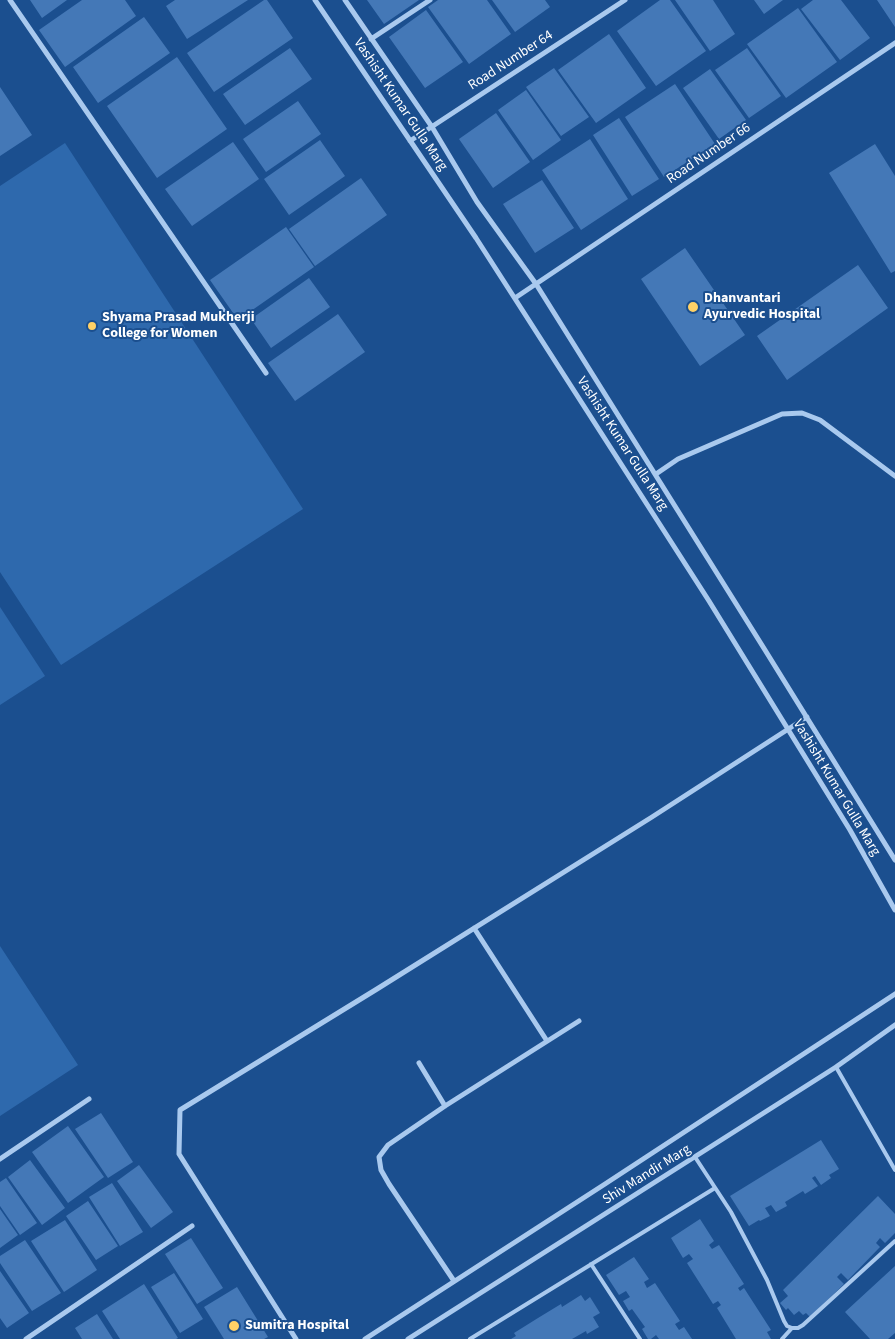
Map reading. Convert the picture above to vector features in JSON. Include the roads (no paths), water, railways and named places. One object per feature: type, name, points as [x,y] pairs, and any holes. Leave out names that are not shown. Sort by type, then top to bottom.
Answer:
[{"type":"street","points":[[10,0],[266,372]]},
{"type":"street","name":"Vashisht Kumar Gulla Marg","points":[[315,0],[515,298],[709,601],[850,830],[895,910]]},
{"type":"street","name":"Vashisht Kumar Gulla Marg","points":[[345,0],[432,127],[477,202],[536,284],[895,860]]},
{"type":"street","points":[[371,39],[430,0]]},
{"type":"street","name":"Road Number 64","points":[[410,141],[625,0]]},
{"type":"street","name":"Road Number 66","points":[[515,298],[895,43]]},
{"type":"street","points":[[656,474],[678,460],[782,414],[802,413],[820,420],[895,476]]},
{"type":"street","points":[[296,1339],[179,1154],[180,1110],[652,817],[807,717]]},
{"type":"street","points":[[474,928],[547,1041]]},
{"type":"street","points":[[364,1339],[895,994]]},
{"type":"street","points":[[454,1282],[389,1184],[381,1170],[379,1157],[388,1145],[579,1020]]},
{"type":"street","name":"Shiv Mandir Marg","points":[[408,1339],[836,1067],[895,1025]]},
{"type":"street","points":[[419,1063],[445,1106]]},
{"type":"street","points":[[0,1159],[89,1099]]},
{"type":"street","points":[[26,1339],[192,1226]]},
{"type":"lane","points":[[836,1067],[895,1170]]},
{"type":"lane","points":[[695,1157],[731,1212],[767,1280],[787,1326],[792,1328],[803,1326],[895,1241]]},
{"type":"lane","points":[[470,1339],[715,1188]]},
{"type":"lane","points":[[591,1264],[640,1339]]},
{"type":"lane","points":[[782,1339],[792,1328]]},
{"type":"place","name":"Dhanvantari Ayurvedic Hospital","points":[[693,307]]},
{"type":"place","name":"Shyama Prasad Mukherji College for Women","points":[[92,326]]},
{"type":"place","name":"Sumitra Hospital","points":[[234,1326]]}]
